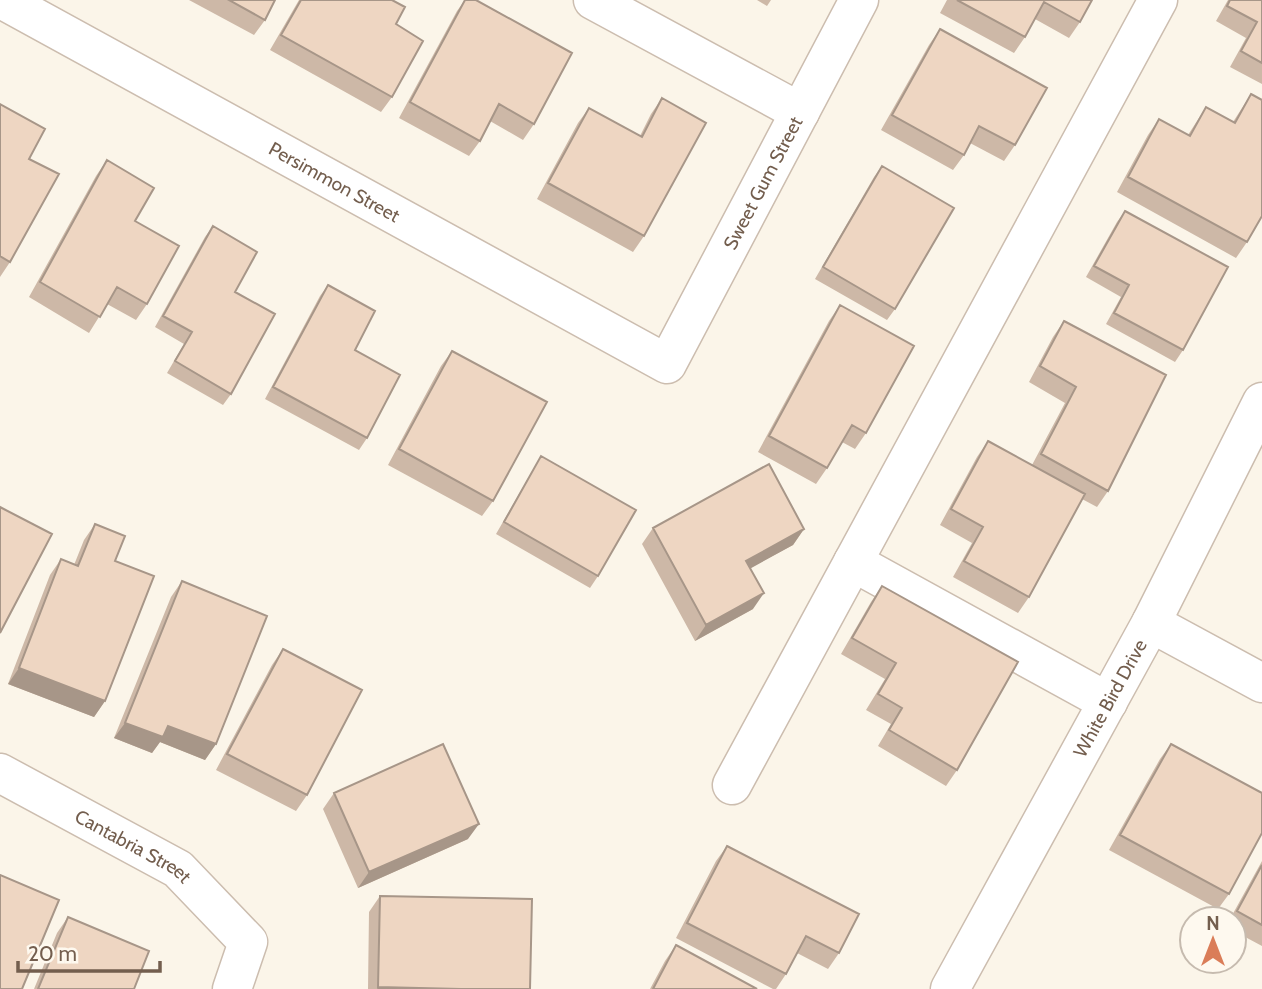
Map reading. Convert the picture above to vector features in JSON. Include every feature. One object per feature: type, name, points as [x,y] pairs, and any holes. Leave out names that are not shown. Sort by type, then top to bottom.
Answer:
[{"type":"street","name":"Persimmon Street","points":[[3,0],[667,364]]},
{"type":"street","points":[[593,0],[800,111]]},
{"type":"street","name":"Sweet Gum Street","points":[[667,364],[859,0]]},
{"type":"street","points":[[732,785],[1158,0]]},
{"type":"street","name":"White Bird Drive","points":[[950,989],[1151,623],[1262,402]]},
{"type":"street","points":[[853,562],[1108,702]]},
{"type":"street","points":[[1151,623],[1262,683]]},
{"type":"street","name":"Cantabria Street","points":[[0,773],[178,869],[248,942],[232,989]]},
{"type":"building","points":[[229,0],[275,0],[265,20]]},
{"type":"building","points":[[301,0],[392,0],[405,7],[396,24],[423,41],[392,97],[281,35]]},
{"type":"building","points":[[465,0],[476,0],[572,53],[534,124],[499,104],[480,141],[410,102]]},
{"type":"building","points":[[957,0],[1092,0],[1080,22],[1044,2],[1025,37]]},
{"type":"building","points":[[1230,0],[1262,0],[1262,63],[1241,51],[1257,22],[1227,6]]},
{"type":"building","points":[[940,29],[1047,88],[1015,145],[979,126],[964,155],[892,115]]},
{"type":"building","points":[[1251,94],[1262,100],[1262,216],[1247,242],[1128,177],[1159,119],[1190,136],[1206,107],[1235,123]]},
{"type":"building","points":[[662,98],[706,123],[644,236],[548,183],[589,108],[642,137]]},
{"type":"building","points":[[0,104],[45,129],[29,159],[59,174],[10,262],[0,256]]},
{"type":"building","points":[[107,160],[154,188],[135,221],[179,246],[147,304],[117,287],[100,317],[40,282]]},
{"type":"building","points":[[882,166],[954,208],[895,309],[823,267]]},
{"type":"building","points":[[1125,211],[1228,267],[1183,350],[1114,313],[1129,285],[1094,266]]},
{"type":"building","points":[[213,226],[257,252],[235,292],[275,314],[231,394],[175,361],[192,332],[163,316]]},
{"type":"building","points":[[328,285],[375,311],[355,350],[400,375],[367,438],[273,387]]},
{"type":"building","points":[[840,305],[914,346],[866,433],[852,425],[827,468],[769,436]]},
{"type":"building","points":[[1064,321],[1166,375],[1108,491],[1041,454],[1076,387],[1040,366]]},
{"type":"building","points":[[452,351],[547,402],[493,501],[399,449]]},
{"type":"building","points":[[988,441],[1085,494],[1029,597],[964,561],[983,527],[951,509]]},
{"type":"building","points":[[541,456],[636,510],[598,576],[504,522]]},
{"type":"building","points":[[769,464],[804,529],[746,561],[764,593],[706,625],[653,528]]},
{"type":"building","points":[[0,507],[52,534],[0,633]]},
{"type":"building","points":[[95,524],[125,536],[115,561],[154,576],[105,701],[19,668],[61,559],[78,566]]},
{"type":"building","points":[[182,581],[267,616],[216,744],[168,726],[163,737],[125,723]]},
{"type":"building","points":[[882,586],[1018,662],[957,770],[889,730],[902,708],[878,694],[896,663],[852,638]]},
{"type":"building","points":[[283,649],[362,690],[307,795],[227,754]]},
{"type":"building","points":[[443,744],[479,824],[369,872],[334,793]]},
{"type":"building","points":[[1171,744],[1262,793],[1262,833],[1229,894],[1120,835]]},
{"type":"building","points":[[727,846],[859,914],[839,953],[806,936],[786,974],[687,923]]},
{"type":"building","points":[[1262,865],[1262,925],[1248,917],[1248,905],[1240,905]]},
{"type":"building","points":[[0,875],[59,900],[22,989],[0,989]]},
{"type":"building","points":[[380,896],[532,899],[530,989],[378,987]]},
{"type":"building","points":[[68,917],[149,951],[134,989],[38,989]]},
{"type":"building","points":[[676,945],[757,989],[653,989]]}]
